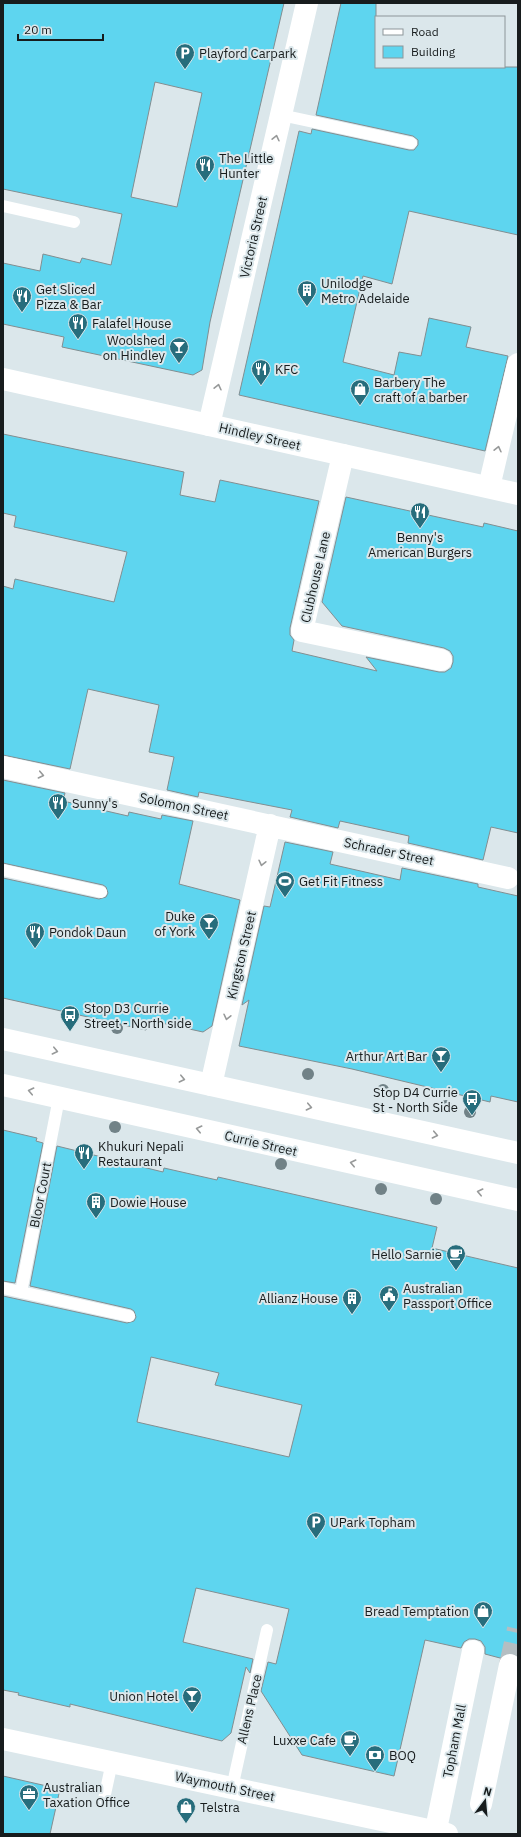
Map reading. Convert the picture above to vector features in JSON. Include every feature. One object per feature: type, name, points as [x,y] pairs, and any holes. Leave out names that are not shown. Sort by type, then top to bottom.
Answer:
[{"type":"street","name":"Victoria Street","points":[[209,425],[306,9]]},
{"type":"street","points":[[489,488],[518,364]]},
{"type":"street","name":"Hindley Street","points":[[3,379],[518,494]]},
{"type":"street","name":"Clubhouse Lane","points":[[343,455],[302,632],[441,660]]},
{"type":"street","name":"Solomon Street","points":[[3,767],[270,825]]},
{"type":"street","name":"Schrader Street","points":[[270,825],[508,878]]},
{"type":"street","name":"Kingston Street","points":[[211,1085],[270,825]]},
{"type":"street","points":[[3,1039],[518,1153]]},
{"type":"street","name":"Currie Street","points":[[3,1085],[518,1200]]},
{"type":"street","name":"Topham Mall","points":[[439,1833],[473,1651]]},
{"type":"street","points":[[481,1804],[512,1676]]},
{"type":"street","name":"Waymouth Street","points":[[3,1739],[439,1833]]},
{"type":"lane","points":[[282,115],[411,143]]},
{"type":"lane","points":[[3,206],[74,222]]},
{"type":"lane","points":[[3,870],[101,892]]},
{"type":"lane","name":"Bloor Court","points":[[21,1292],[59,1098]]},
{"type":"lane","points":[[3,1288],[129,1316]]},
{"type":"lane","name":"Allens Place","points":[[232,1788],[267,1630]]},
{"type":"lane","points":[[104,1800],[112,1762]]},
{"type":"building","points":[[3,3],[284,3],[210,322],[202,370],[193,375],[62,347],[64,337],[3,324],[3,263],[40,271],[43,254],[80,263],[82,258],[111,265],[122,214],[3,189]],"holes":[[[155,82],[202,93],[177,207],[131,197]]]},
{"type":"building","points":[[341,3],[376,3],[375,68],[518,67],[518,235],[409,211],[392,284],[363,276],[343,362],[394,375],[399,352],[421,356],[429,318],[471,327],[466,347],[508,356],[485,451],[239,395],[299,131],[311,134],[312,129],[409,150],[414,150],[418,145],[418,140],[413,136],[316,115]]},
{"type":"building","points":[[3,434],[184,472],[180,495],[215,502],[220,480],[319,501],[290,628],[290,635],[294,640],[292,651],[377,671],[366,657],[445,672],[451,668],[453,656],[450,651],[444,648],[342,626],[322,602],[346,497],[483,527],[484,523],[518,531],[518,833],[491,827],[483,860],[408,843],[409,836],[340,821],[338,828],[290,817],[292,810],[199,792],[198,797],[167,790],[174,757],[149,752],[159,705],[88,689],[70,769],[3,755],[3,586],[13,589],[15,579],[114,602],[127,552],[14,527],[16,516],[3,513]]},
{"type":"building","points":[[3,780],[65,793],[63,801],[128,816],[129,812],[161,819],[162,815],[193,821],[179,884],[240,900],[212,1026],[203,1032],[148,1020],[146,1030],[3,998],[3,878],[99,899],[106,897],[108,893],[106,887],[103,885],[3,863]]},
{"type":"building","points":[[285,842],[333,852],[330,864],[400,880],[402,868],[478,884],[478,887],[518,896],[518,1102],[491,1096],[490,1102],[352,1069],[239,1046],[249,1000],[242,1005],[264,906],[270,907]]},
{"type":"building","points":[[3,1130],[37,1138],[36,1141],[43,1143],[15,1283],[3,1281]]},
{"type":"building","points":[[57,1146],[163,1172],[164,1168],[217,1180],[218,1177],[437,1227],[432,1248],[518,1268],[518,1655],[506,1653],[500,1658],[485,1654],[485,1647],[481,1641],[475,1639],[469,1639],[464,1642],[461,1648],[425,1640],[394,1776],[302,1755],[261,1691],[268,1662],[276,1664],[289,1609],[196,1588],[183,1642],[253,1659],[250,1673],[246,1667],[231,1733],[222,1741],[70,1704],[70,1707],[3,1690],[3,1296],[127,1323],[134,1321],[136,1317],[134,1311],[131,1309],[30,1286]],"holes":[[[151,1357],[219,1373],[215,1385],[302,1405],[289,1457],[137,1422]]]},
{"type":"building","name":"Australian Taxation Office","points":[[3,1776],[60,1789],[50,1834],[3,1834]]},
{"type":"tunnel","points":[[510,1665],[518,1629]]},
{"type":"place","name":"Playford Carpark","points":[[185,70]]},
{"type":"place","name":"The Little Hunter","points":[[205,182]]},
{"type":"place","name":"Unilodge Metro Adelaide","points":[[307,307]]},
{"type":"place","name":"Get Sliced Pizza & Bar","points":[[22,313]]},
{"type":"place","name":"Falafel House","points":[[78,340]]},
{"type":"place","name":"Woolshed on Hindley","points":[[179,364]]},
{"type":"place","name":"KFC","points":[[261,386]]},
{"type":"place","name":"Barbery The craft of a barber","points":[[360,406]]},
{"type":"place","name":"Benny's American Burgers","points":[[420,529]]},
{"type":"place","name":"Sunny's","points":[[58,820]]},
{"type":"place","name":"Get Fit Fitness","points":[[285,898]]},
{"type":"place","name":"Duke of York","points":[[209,940]]},
{"type":"place","name":"Pondok Daun","points":[[35,949]]},
{"type":"place","name":"Stop D3 Currie Street - North side","points":[[70,1032]]},
{"type":"place","name":"Arthur Art Bar","points":[[441,1073]]},
{"type":"place","name":"Stop D4 Currie St - North Side","points":[[472,1116]]},
{"type":"place","name":"Khukuri Nepali Restaurant","points":[[84,1170]]},
{"type":"place","name":"Dowie House","points":[[96,1219]]},
{"type":"place","name":"Hello Sarnie","points":[[456,1271]]},
{"type":"place","name":"Australian Passport Office","points":[[389,1312]]},
{"type":"place","name":"Allianz House","points":[[352,1315]]},
{"type":"place","name":"UPark Topham","points":[[316,1539]]},
{"type":"place","name":"Bread Temptation","points":[[483,1628]]},
{"type":"place","name":"Union Hotel","points":[[192,1713]]},
{"type":"place","name":"Luxxe Cafe","points":[[350,1757]]},
{"type":"place","name":"BOQ","points":[[375,1772]]},
{"type":"place","name":"Australian Taxation Office","points":[[29,1811]]},
{"type":"place","name":"Telstra","points":[[186,1824]]}]
